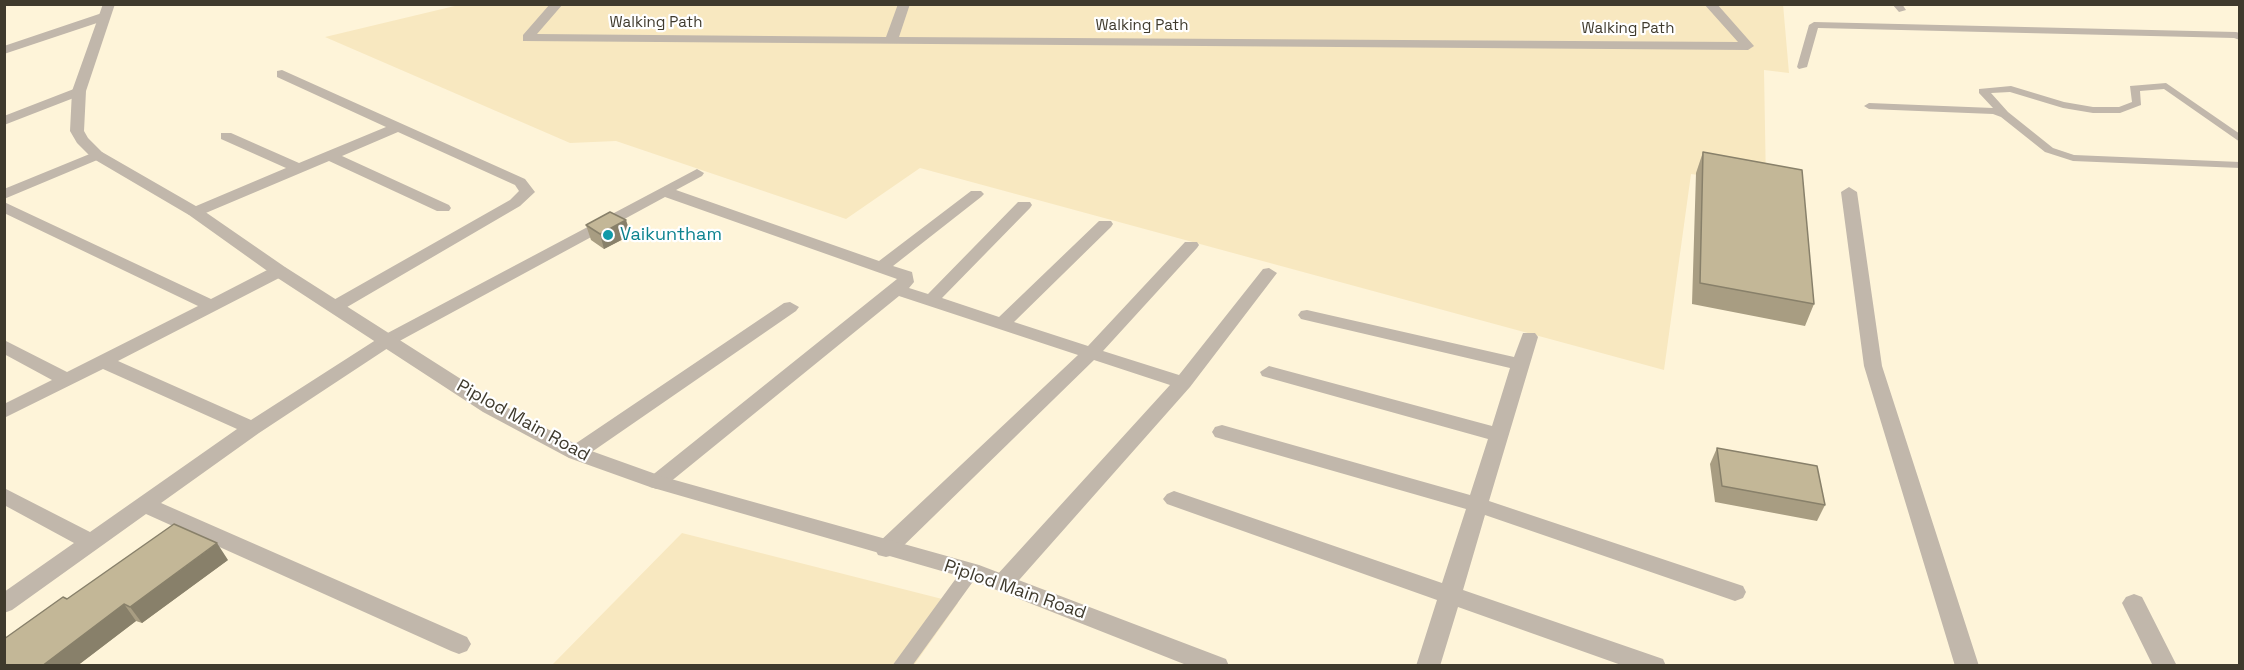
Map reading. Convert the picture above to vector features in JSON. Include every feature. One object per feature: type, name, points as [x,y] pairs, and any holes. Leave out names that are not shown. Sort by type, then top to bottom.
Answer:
[{"type":"street","name":"Walking Path","points":[[557,4],[527,38],[1748,46],[1710,4]]},
{"type":"street","points":[[890,41],[904,4]]},
{"type":"street","points":[[4,50],[107,10]]},
{"type":"street","name":"Piplod Main Road","points":[[107,10],[79,91],[76,131],[97,155],[195,212],[279,271],[490,406],[576,453],[657,482],[885,549],[971,571],[1217,666]]},
{"type":"street","points":[[282,74],[520,182],[527,192],[515,203],[336,306]]},
{"type":"street","points":[[4,121],[79,91]]},
{"type":"street","points":[[195,212],[400,126]]},
{"type":"street","points":[[226,136],[300,169]]},
{"type":"street","points":[[4,195],[97,155]]},
{"type":"street","points":[[330,156],[443,208]]},
{"type":"street","points":[[4,604],[252,428],[388,340],[666,192],[697,173]]},
{"type":"street","points":[[657,482],[896,290],[905,282],[906,276],[883,266],[666,192]]},
{"type":"street","points":[[1849,192],[1873,366],[1967,666]]},
{"type":"street","points":[[883,266],[976,194]]},
{"type":"street","points":[[930,301],[1024,205]]},
{"type":"street","points":[[4,207],[213,306]]},
{"type":"street","points":[[1002,324],[1105,224]]},
{"type":"street","points":[[885,549],[1090,354],[1191,245]]},
{"type":"street","points":[[4,412],[279,271]]},
{"type":"street","points":[[1004,582],[1183,383],[1269,273]]},
{"type":"street","points":[[896,290],[1183,383]]},
{"type":"street","points":[[576,453],[790,307]]},
{"type":"street","points":[[1307,315],[1520,364]]},
{"type":"street","points":[[1428,666],[1529,337]]},
{"type":"street","points":[[4,346],[67,380]]},
{"type":"street","points":[[104,362],[252,428]]},
{"type":"street","points":[[1269,372],[1499,435]]},
{"type":"street","points":[[1222,432],[1479,505],[1735,592]]},
{"type":"street","points":[[4,495],[92,543]]},
{"type":"street","points":[[1174,499],[1653,666]]},
{"type":"street","points":[[145,505],[459,645]]},
{"type":"street","points":[[2134,603],[2165,666]]},
{"type":"lane","points":[[1802,67],[1814,25],[2236,35],[2240,38]]},
{"type":"lane","points":[[2240,139],[2166,86],[2134,87],[2137,103],[2120,110],[2092,110],[2063,105],[2011,89],[1983,91],[2005,115],[2049,150],[2066,156],[2090,160],[2240,165]]},
{"type":"lane","points":[[1869,106],[1969,108],[2005,115]]},
{"type":"lane","points":[[901,666],[971,571]]},
{"type":"shaded area","points":[[463,4],[1783,4],[1789,73],[1764,70],[1766,185],[1691,174],[1664,370],[920,168],[846,219],[616,141],[570,143],[325,37]]},
{"type":"shaded area","points":[[682,533],[958,603],[914,665],[551,666]]},
{"type":"building","points":[[1703,152],[1802,170],[1814,304],[1700,283]]},
{"type":"building","points":[[610,212],[626,220],[600,234],[586,225]]},
{"type":"building","points":[[1717,448],[1817,466],[1825,505],[1722,486]]},
{"type":"building","points":[[174,524],[217,543],[130,607],[124,604],[42,666],[4,666],[4,639],[63,597],[67,599]]},
{"type":"place","name":"Vaikuntham","points":[[608,235]]}]
